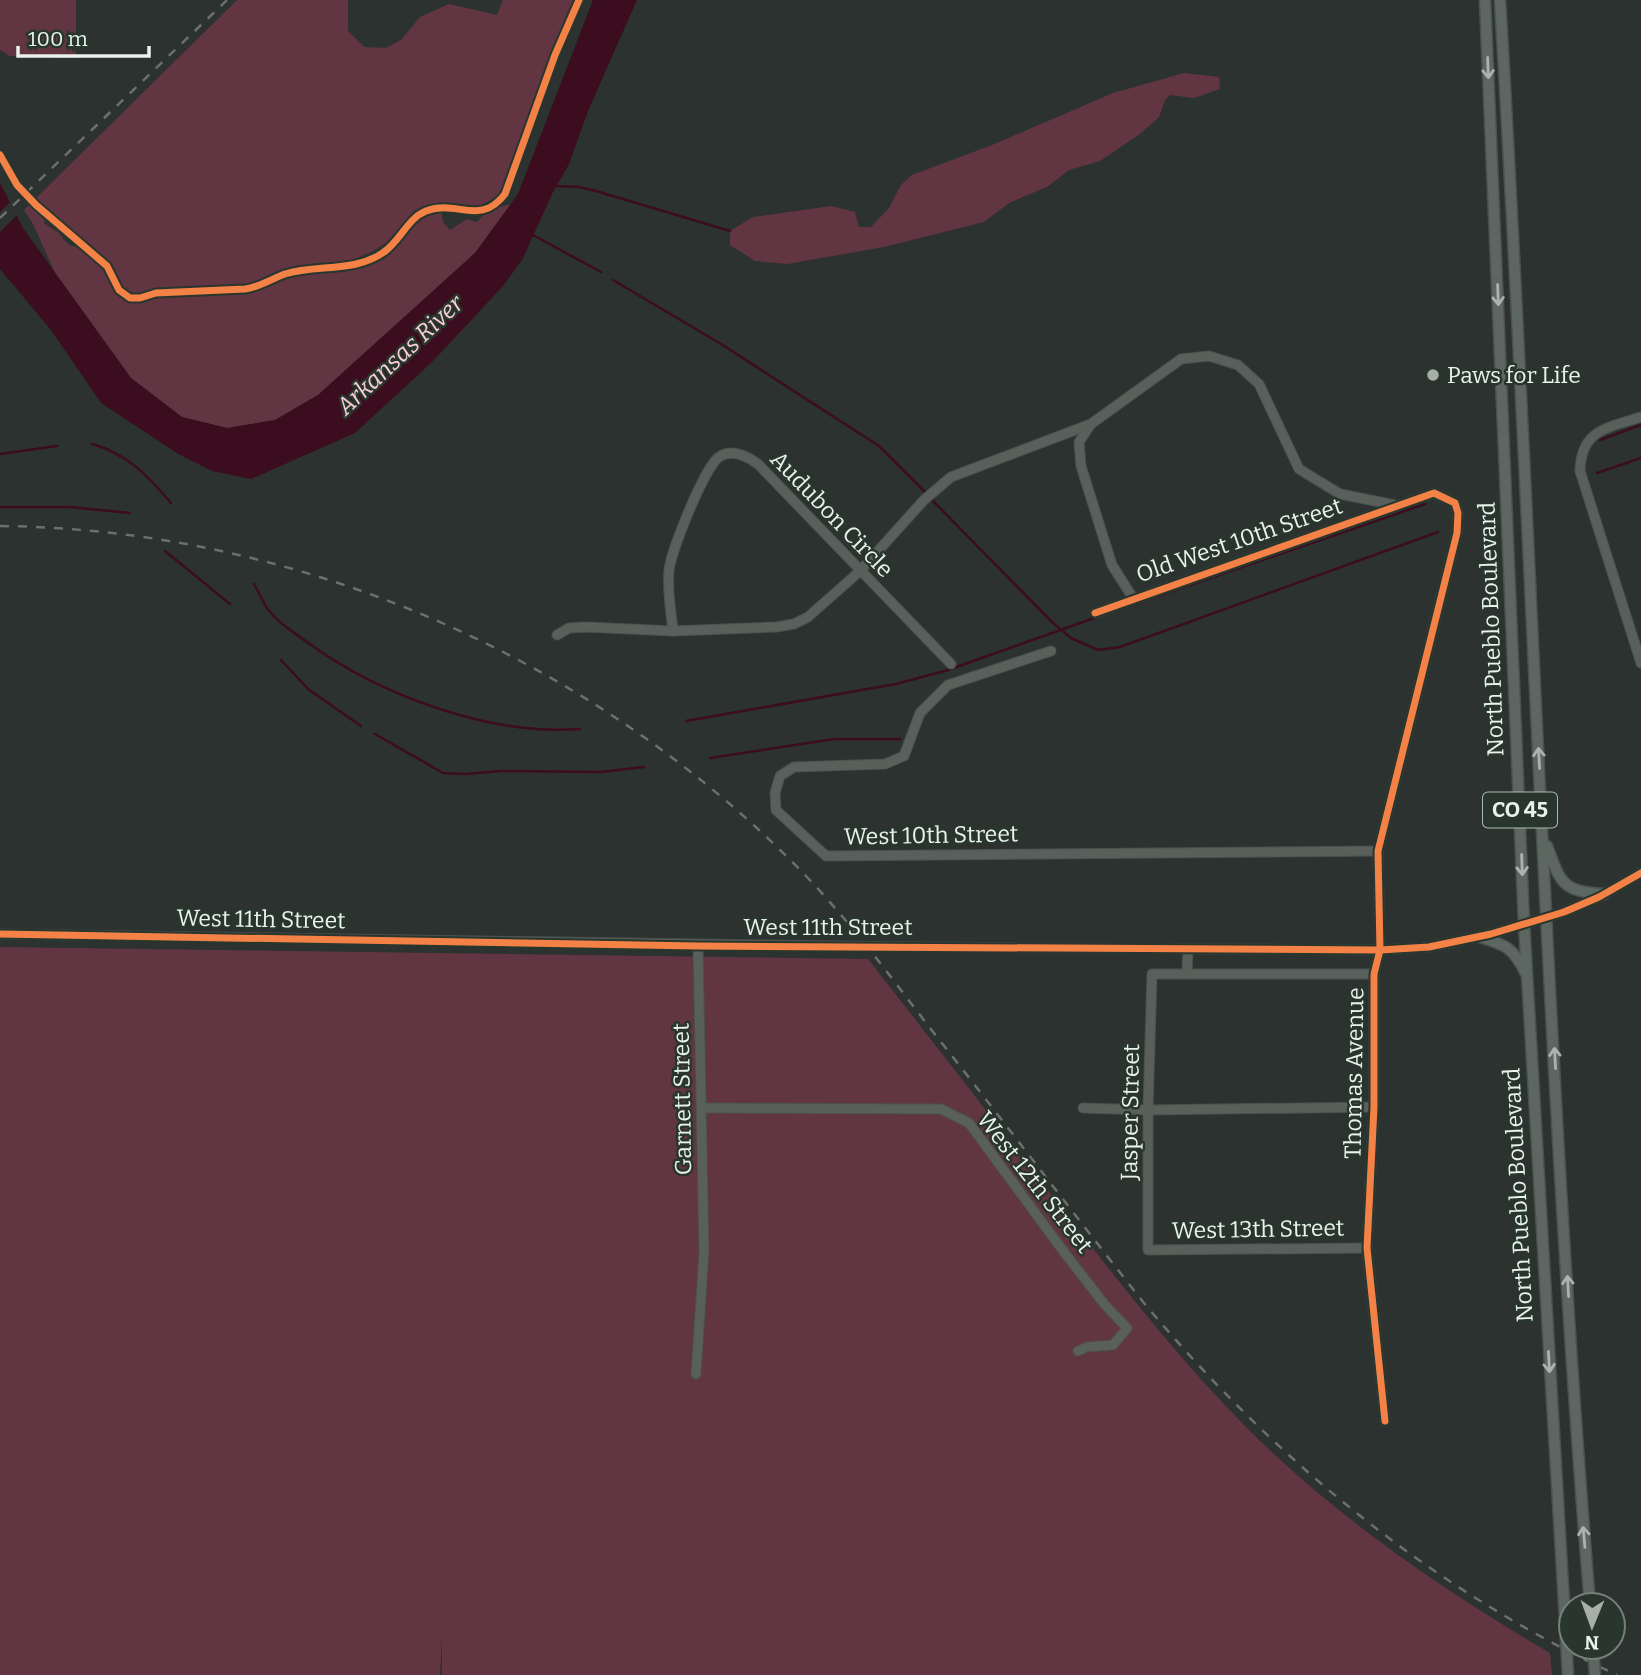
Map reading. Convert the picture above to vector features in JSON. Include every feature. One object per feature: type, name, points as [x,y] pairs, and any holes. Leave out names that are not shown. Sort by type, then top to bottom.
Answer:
[{"type":"main road","name":"North Pueblo Boulevard","points":[[1485,0],[1524,923],[1568,1675]]},
{"type":"main road","name":"North Pueblo Boulevard","points":[[1500,0],[1547,917],[1577,1446],[1589,1591]]},
{"type":"main road","points":[[1543,834],[1559,878],[1581,892],[1604,894]]},
{"type":"main road","points":[[1480,937],[1507,946],[1513,951],[1527,977]]},
{"type":"street","points":[[557,635],[569,628],[586,627],[673,631],[794,624],[807,617],[860,570],[924,500],[951,477],[1091,424],[1181,359],[1209,356],[1238,365],[1259,384],[1299,470],[1340,494],[1397,505]]},
{"type":"street","points":[[1641,417],[1600,431],[1586,441],[1580,471],[1641,663]]},
{"type":"street","points":[[1091,424],[1079,442],[1081,466],[1112,565],[1133,598]]},
{"type":"street","name":"Audubon Circle","points":[[673,631],[669,585],[671,556],[708,470],[718,457],[731,453],[746,455],[758,464],[951,664]]},
{"type":"street","name":"Thomas Avenue","points":[[1385,1421],[1367,1248],[1374,1107],[1374,974],[1380,950],[1377,851],[1457,523],[1455,503],[1434,494],[1397,505]]},
{"type":"street","name":"Old West 10th Street","points":[[1095,613],[1397,505]]},
{"type":"street","name":"West 10th Street","points":[[1051,651],[948,685],[920,713],[904,756],[885,764],[794,767],[780,776],[775,793],[776,810],[826,856],[1377,851]]},
{"type":"street","name":"West 11th Street","points":[[0,934],[698,946],[1380,950],[1429,947],[1480,937],[1547,917],[1604,894],[1641,873]]},
{"type":"street","name":"Garnett Street","points":[[696,1374],[704,1252],[698,946]]},
{"type":"street","points":[[1188,949],[1187,972],[1374,974]]},
{"type":"street","name":"Jasper Street","points":[[1148,1250],[1152,974],[1187,972]]},
{"type":"street","points":[[1083,1108],[1148,1110],[1374,1107]]},
{"type":"street","name":"West 12th Street","points":[[703,1108],[941,1109],[969,1123],[1064,1252],[1105,1305],[1127,1328],[1113,1345],[1087,1347],[1078,1351]]},
{"type":"street","name":"West 13th Street","points":[[1148,1250],[1367,1248]]},
{"type":"shaded area","points":[[0,0],[76,0],[76,58],[10,56],[0,50]]},
{"type":"shaded area","points":[[237,0],[348,0],[348,31],[364,47],[386,48],[401,40],[420,17],[449,4],[497,15],[503,0],[574,0],[499,196],[479,206],[438,203],[415,210],[386,243],[352,260],[291,268],[257,284],[167,289],[131,295],[125,291],[107,265],[34,200]]},
{"type":"shaded area","points":[[1184,73],[1219,77],[1220,89],[1194,98],[1170,95],[1165,100],[1159,117],[1140,134],[1100,161],[1069,170],[1047,187],[1009,203],[984,222],[884,247],[787,264],[755,261],[730,245],[730,231],[753,217],[831,206],[855,212],[859,227],[871,227],[889,208],[901,185],[912,175],[992,145],[1113,93]]},
{"type":"shaded area","points":[[31,203],[45,215],[44,223],[59,233],[71,246],[80,247],[101,264],[118,292],[131,302],[157,295],[250,290],[291,275],[353,268],[382,255],[430,214],[441,210],[443,222],[450,230],[467,219],[477,222],[488,210],[511,204],[475,253],[318,395],[275,420],[227,428],[182,417],[131,378],[55,273],[24,210]]},
{"type":"shaded area","points":[[0,947],[868,959],[1120,1283],[1219,1399],[1280,1460],[1353,1521],[1469,1604],[1550,1653],[1552,1675],[442,1675],[442,1637],[440,1675],[0,1675]]},
{"type":"water","name":"Arkansas River","points":[[593,0],[637,0],[588,111],[569,164],[522,260],[503,286],[433,361],[355,433],[251,479],[212,471],[180,455],[101,403],[51,330],[0,269],[0,183],[23,228],[131,378],[182,417],[227,428],[275,420],[318,395],[475,253],[518,194]]},
{"type":"pier","points":[[12,200],[19,213],[0,232],[0,212]]},
{"type":"waterway","points":[[556,186],[596,191],[730,231]]},
{"type":"waterway","points":[[533,235],[601,272]]},
{"type":"waterway","points":[[613,280],[721,344],[879,446],[927,494]]},
{"type":"waterway","points":[[1600,440],[1641,425]]},
{"type":"waterway","points":[[92,444],[127,460],[171,503]]},
{"type":"waterway","points":[[0,454],[57,446]]},
{"type":"waterway","points":[[1597,473],[1641,458]]},
{"type":"waterway","points":[[931,499],[1053,623],[1071,638],[1098,650],[1120,647],[1438,532]]},
{"type":"waterway","points":[[1114,611],[1425,504]]},
{"type":"waterway","points":[[0,507],[70,507],[130,513]]},
{"type":"waterway","points":[[165,551],[230,604]]},
{"type":"waterway","points":[[254,584],[267,608],[291,631],[336,661],[401,695],[473,719],[510,726],[580,729]]},
{"type":"waterway","points":[[686,721],[896,684],[948,670],[1097,617]]},
{"type":"waterway","points":[[281,660],[308,689],[361,726]]},
{"type":"waterway","points":[[375,734],[443,773],[600,772],[644,767]]},
{"type":"waterway","points":[[710,758],[834,739],[900,739]]},
{"type":"railway","points":[[0,218],[227,0]]},
{"type":"railway","points":[[0,526],[113,533],[224,552],[332,581],[438,621],[539,671],[635,731],[724,799],[823,894],[870,950],[1144,1303],[1194,1361],[1247,1415],[1302,1467],[1360,1516],[1420,1561],[1483,1603],[1549,1641],[1617,1675]]},
{"type":"cycle path","points":[[0,155],[17,185],[36,205],[107,266],[119,290],[130,298],[156,293],[245,289],[298,271],[361,263],[384,252],[414,219],[426,211],[437,208],[477,211],[496,204],[505,194],[555,55],[579,0]]},
{"type":"cycle path","points":[[1095,613],[1434,493],[1455,503],[1458,513],[1457,533],[1378,851],[1380,950],[1374,974],[1374,1107],[1367,1248],[1385,1421]]},
{"type":"cycle path","points":[[0,934],[698,946],[1380,950],[1429,947],[1491,934],[1564,912],[1599,897],[1641,873]]},
{"type":"place","name":"Paws for Life","points":[[1433,375]]}]
